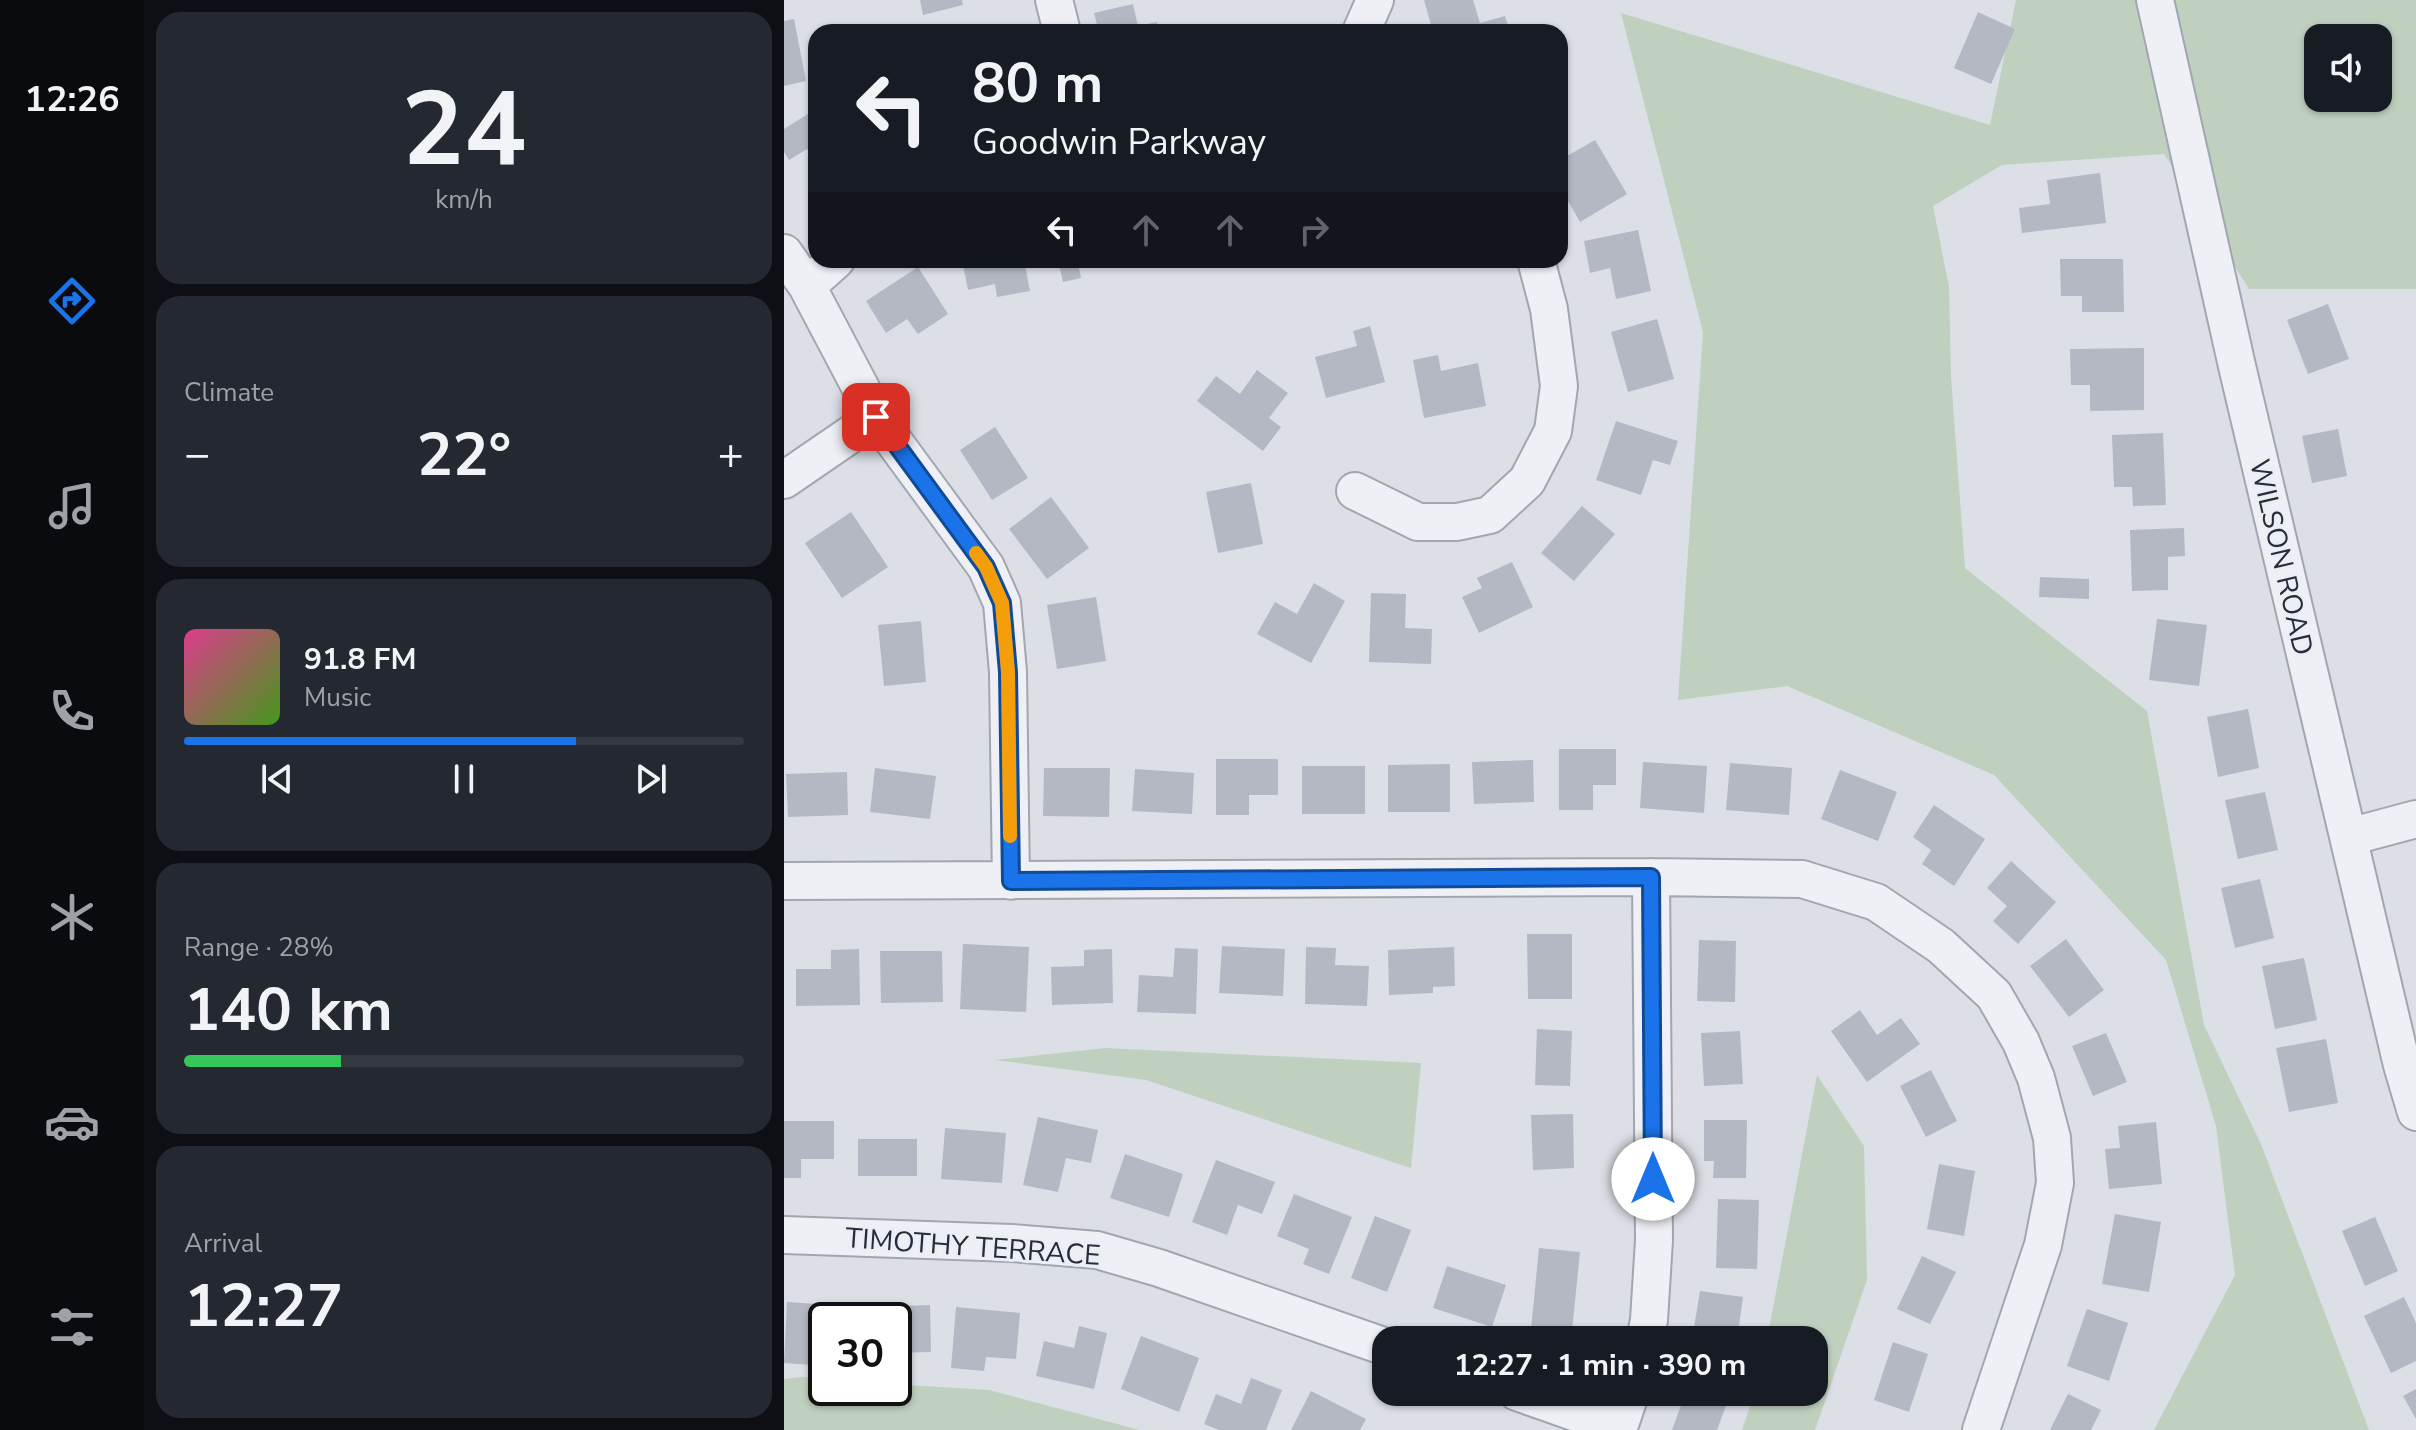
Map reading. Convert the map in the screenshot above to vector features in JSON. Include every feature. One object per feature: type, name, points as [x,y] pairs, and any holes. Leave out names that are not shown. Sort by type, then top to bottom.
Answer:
[{"type":"street","points":[[1054,0],[1060,24]]},
{"type":"street","points":[[1364,24],[1375,0]]},
{"type":"street","name":"WILSON ROAD","points":[[2155,0],[2237,366],[2402,1065],[2416,1112]]},
{"type":"street","points":[[784,253],[807,286],[876,417],[986,567],[1002,603],[1008,672],[1011,881]]},
{"type":"street","points":[[807,286],[827,268]]},
{"type":"street","points":[[1355,491],[1418,522],[1457,522],[1490,515],[1527,481],[1553,431],[1559,386],[1549,309],[1538,268]]},
{"type":"street","points":[[784,480],[876,417]]},
{"type":"street","points":[[2349,837],[2416,819]]},
{"type":"street","points":[[1648,1326],[1654,1240],[1651,877]]},
{"type":"street","points":[[784,881],[1802,879],[1876,902],[1941,946],[1994,995],[2021,1042],[2036,1078],[2052,1138],[2055,1183],[2043,1245],[1981,1430]]},
{"type":"street","name":"TIMOTHY TERRACE","points":[[784,1235],[1012,1243],[1097,1250],[1159,1268],[1372,1342]]},
{"type":"street","points":[[1556,1406],[1619,1429],[1626,1406]]},
{"type":"green space","points":[[2016,0],[2416,0],[2416,289],[2249,289],[2164,154],[2002,165],[1933,206],[1949,287],[1951,377],[1965,568],[2147,711],[2204,1025],[2261,1144],[2369,1430],[2154,1430],[2235,1275],[2216,1126],[2166,960],[1994,775],[1787,686],[1678,700],[1703,332],[1621,13],[1990,125]]},
{"type":"green space","points":[[1105,1048],[1421,1063],[1411,1168],[1146,1080],[995,1060]]},
{"type":"green space","points":[[1817,1075],[1864,1146],[1867,1280],[1828,1392],[1828,1326],[1770,1326]]},
{"type":"green space","points":[[808,1378],[808,1406],[912,1406],[912,1385],[989,1390],[1140,1430],[784,1430],[784,1379]]},
{"type":"green space","points":[[1750,1406],[1823,1406],[1815,1430],[1742,1430]]},
{"type":"building","points":[[920,0],[962,0],[963,5],[923,15]]},
{"type":"building","points":[[1424,0],[1473,0],[1480,23],[1505,16],[1508,24],[1431,24]]},
{"type":"building","points":[[1133,4],[1138,24],[1097,24],[1094,13]]},
{"type":"building","points":[[1978,12],[2015,29],[1991,84],[1954,68]]},
{"type":"building","points":[[794,19],[806,81],[784,86],[784,21]]},
{"type":"building","points":[[808,114],[808,151],[789,160],[784,152],[784,129]]},
{"type":"building","points":[[1595,140],[1627,194],[1580,222],[1568,201],[1568,155]]},
{"type":"building","points":[[2100,173],[2106,223],[2022,233],[2019,208],[2050,204],[2047,180]]},
{"type":"building","points":[[1638,230],[1651,291],[1616,299],[1610,268],[1590,273],[1584,241]]},
{"type":"building","points":[[2060,259],[2123,259],[2124,312],[2082,312],[2082,296],[2061,296]]},
{"type":"building","points":[[919,268],[948,314],[918,334],[907,319],[886,333],[866,301]]},
{"type":"building","points":[[964,268],[1026,268],[1030,291],[997,297],[995,284],[968,290]]},
{"type":"building","points":[[1060,268],[1079,268],[1081,278],[1063,282]]},
{"type":"building","points":[[2328,304],[2349,359],[2308,374],[2287,320]]},
{"type":"building","points":[[1657,319],[1674,379],[1628,392],[1611,332]]},
{"type":"building","points":[[1370,326],[1385,382],[1326,398],[1315,357],[1357,346],[1353,331]]},
{"type":"building","points":[[2144,348],[2144,410],[2090,411],[2090,385],[2071,385],[2070,349]]},
{"type":"building","points":[[1438,355],[1441,371],[1478,363],[1486,406],[1424,418],[1413,360]]},
{"type":"building","points":[[1257,370],[1288,393],[1269,418],[1281,427],[1263,451],[1197,401],[1216,376],[1240,394]]},
{"type":"building","points":[[1616,421],[1678,441],[1670,465],[1653,460],[1641,495],[1596,480]]},
{"type":"building","points":[[995,427],[1028,478],[992,500],[960,450]]},
{"type":"building","points":[[2338,429],[2347,476],[2312,483],[2302,436]]},
{"type":"building","points":[[2163,433],[2166,505],[2133,506],[2132,487],[2114,487],[2112,435]]},
{"type":"building","points":[[1251,483],[1263,544],[1218,553],[1206,492]]},
{"type":"building","points":[[1051,497],[1089,548],[1047,579],[1009,529]]},
{"type":"building","points":[[1582,506],[1615,534],[1574,581],[1541,553]]},
{"type":"building","points":[[851,512],[888,567],[842,598],[805,543]]},
{"type":"building","points":[[2184,528],[2185,556],[2168,557],[2168,590],[2132,591],[2130,530]]},
{"type":"building","points":[[1512,562],[1533,607],[1479,633],[1462,597],[1482,588],[1477,578]]},
{"type":"building","points":[[2040,577],[2089,579],[2089,599],[2039,597]]},
{"type":"building","points":[[1314,583],[1345,601],[1311,663],[1257,634],[1275,602],[1297,614]]},
{"type":"building","points":[[1371,593],[1406,594],[1405,628],[1432,629],[1431,664],[1369,662]]},
{"type":"building","points":[[1096,597],[1106,661],[1057,669],[1047,605]]},
{"type":"building","points":[[2157,619],[2207,625],[2199,686],[2149,680]]},
{"type":"building","points":[[921,621],[926,682],[884,686],[878,625]]},
{"type":"building","points":[[2248,709],[2259,768],[2218,777],[2207,717]]},
{"type":"building","points":[[1559,749],[1616,749],[1616,785],[1593,785],[1593,810],[1559,810]]},
{"type":"building","points":[[1216,759],[1278,759],[1278,795],[1249,795],[1249,815],[1216,815]]},
{"type":"building","points":[[1533,760],[1534,802],[1474,804],[1472,762]]},
{"type":"building","points":[[1643,762],[1707,766],[1704,813],[1640,808]]},
{"type":"building","points":[[1730,763],[1792,768],[1789,815],[1726,810]]},
{"type":"building","points":[[1450,764],[1450,812],[1388,812],[1388,765]]},
{"type":"building","points":[[1302,766],[1365,766],[1365,814],[1302,814]]},
{"type":"building","points":[[875,768],[936,776],[930,819],[870,812]]},
{"type":"building","points":[[1044,768],[1110,768],[1109,817],[1043,816]]},
{"type":"building","points":[[1135,769],[1194,773],[1192,814],[1132,811]]},
{"type":"building","points":[[1840,770],[1897,792],[1878,841],[1821,819]]},
{"type":"building","points":[[847,772],[848,815],[788,817],[786,774]]},
{"type":"building","points":[[2265,792],[2278,850],[2238,859],[2225,800]]},
{"type":"building","points":[[1934,805],[1985,839],[1954,886],[1922,864],[1931,850],[1913,837]]},
{"type":"building","points":[[2011,861],[2056,902],[2018,944],[1993,921],[2007,906],[1987,888]]},
{"type":"building","points":[[2260,879],[2274,938],[2235,948],[2221,888]]},
{"type":"building","points":[[1527,934],[1572,934],[1572,999],[1528,999]]},
{"type":"building","points":[[2066,939],[2104,990],[2069,1017],[2030,966]]},
{"type":"building","points":[[1699,940],[1736,941],[1735,1002],[1697,1001]]},
{"type":"building","points":[[963,944],[1029,947],[1026,1012],[960,1009]]},
{"type":"building","points":[[1222,946],[1285,949],[1283,996],[1219,993]]},
{"type":"building","points":[[1306,947],[1336,948],[1335,965],[1369,966],[1367,1006],[1305,1004]]},
{"type":"building","points":[[1454,947],[1455,986],[1433,987],[1433,993],[1389,995],[1388,950]]},
{"type":"building","points":[[1175,948],[1198,949],[1196,1014],[1137,1012],[1139,975],[1173,977]]},
{"type":"building","points":[[859,949],[860,1005],[796,1006],[796,969],[831,969],[831,950]]},
{"type":"building","points":[[1112,949],[1113,1003],[1052,1005],[1051,967],[1084,966],[1084,950]]},
{"type":"building","points":[[880,951],[942,951],[943,1002],[881,1003]]},
{"type":"building","points":[[2304,958],[2317,1020],[2275,1029],[2262,966]]},
{"type":"building","points":[[1860,1010],[1877,1035],[1901,1018],[1920,1044],[1867,1082],[1831,1031]]},
{"type":"building","points":[[1537,1029],[1572,1031],[1570,1086],[1535,1085]]},
{"type":"building","points":[[1740,1031],[1743,1084],[1704,1086],[1701,1033]]},
{"type":"building","points":[[2106,1033],[2127,1082],[2093,1096],[2072,1046]]},
{"type":"building","points":[[2326,1039],[2338,1103],[2289,1112],[2276,1048]]},
{"type":"building","points":[[1931,1070],[1957,1121],[1926,1137],[1900,1086]]},
{"type":"building","points":[[1573,1114],[1574,1168],[1533,1170],[1531,1115]]},
{"type":"building","points":[[1038,1117],[1098,1130],[1091,1163],[1066,1158],[1058,1192],[1023,1185]]},
{"type":"building","points":[[1704,1120],[1747,1120],[1746,1178],[1713,1178],[1714,1161],[1704,1161]]},
{"type":"building","points":[[784,1121],[834,1121],[834,1159],[801,1159],[801,1178],[784,1178]]},
{"type":"building","points":[[2156,1122],[2162,1184],[2109,1189],[2105,1149],[2120,1148],[2118,1126]]},
{"type":"building","points":[[945,1128],[1006,1133],[1002,1183],[941,1179]]},
{"type":"building","points":[[858,1139],[917,1139],[917,1176],[858,1176]]},
{"type":"building","points":[[1125,1154],[1183,1174],[1169,1217],[1110,1198]]},
{"type":"building","points":[[1216,1160],[1275,1182],[1262,1214],[1238,1205],[1227,1235],[1192,1222]]},
{"type":"building","points":[[1939,1164],[1975,1171],[1964,1236],[1927,1229]]},
{"type":"building","points":[[1294,1194],[1352,1217],[1329,1274],[1303,1264],[1309,1249],[1277,1236]]},
{"type":"building","points":[[1718,1199],[1759,1200],[1757,1269],[1716,1268]]},
{"type":"building","points":[[2115,1214],[2161,1222],[2149,1292],[2102,1284]]},
{"type":"building","points":[[1375,1216],[1411,1230],[1387,1292],[1351,1278]]},
{"type":"building","points":[[2375,1217],[2398,1271],[2365,1286],[2342,1231]]},
{"type":"building","points":[[1539,1248],[1580,1252],[1572,1326],[1531,1326]]},
{"type":"building","points":[[1922,1256],[1956,1272],[1930,1324],[1897,1309]]},
{"type":"building","points":[[1447,1266],[1506,1285],[1492,1326],[1433,1308]]},
{"type":"building","points":[[1700,1291],[1743,1297],[1739,1326],[1694,1326]]},
{"type":"building","points":[[2404,1297],[2416,1323],[2416,1361],[2391,1373],[2364,1316]]},
{"type":"building","points":[[787,1302],[808,1303],[808,1365],[784,1363]]},
{"type":"building","points":[[930,1305],[931,1352],[912,1353],[912,1306]]},
{"type":"building","points":[[956,1307],[1020,1313],[1016,1359],[986,1357],[984,1371],[951,1368]]},
{"type":"building","points":[[2087,1309],[2128,1323],[2109,1381],[2067,1366]]},
{"type":"building","points":[[1079,1326],[1107,1333],[1094,1389],[1036,1376],[1044,1341],[1074,1348]]},
{"type":"building","points":[[1141,1336],[1199,1358],[1179,1412],[1121,1389]]},
{"type":"building","points":[[1893,1342],[1928,1354],[1909,1412],[1874,1400]]},
{"type":"building","points":[[1251,1378],[1282,1390],[1266,1430],[1219,1430],[1204,1424],[1216,1394],[1241,1404]]},
{"type":"building","points":[[2416,1389],[2416,1419],[2403,1396]]},
{"type":"building","points":[[1311,1391],[1366,1419],[1360,1430],[1291,1430]]},
{"type":"building","points":[[2068,1394],[2101,1410],[2091,1430],[2050,1430]]},
{"type":"building","points":[[1681,1406],[1726,1406],[1717,1430],[1672,1430]]},
{"type":"slow traffic","points":[[976,553],[986,567],[1002,603],[1008,672],[1010,836]]},
{"type":"route","points":[[876,417],[986,567],[1002,603],[1008,672],[1011,881],[1651,877],[1653,1179]]}]
